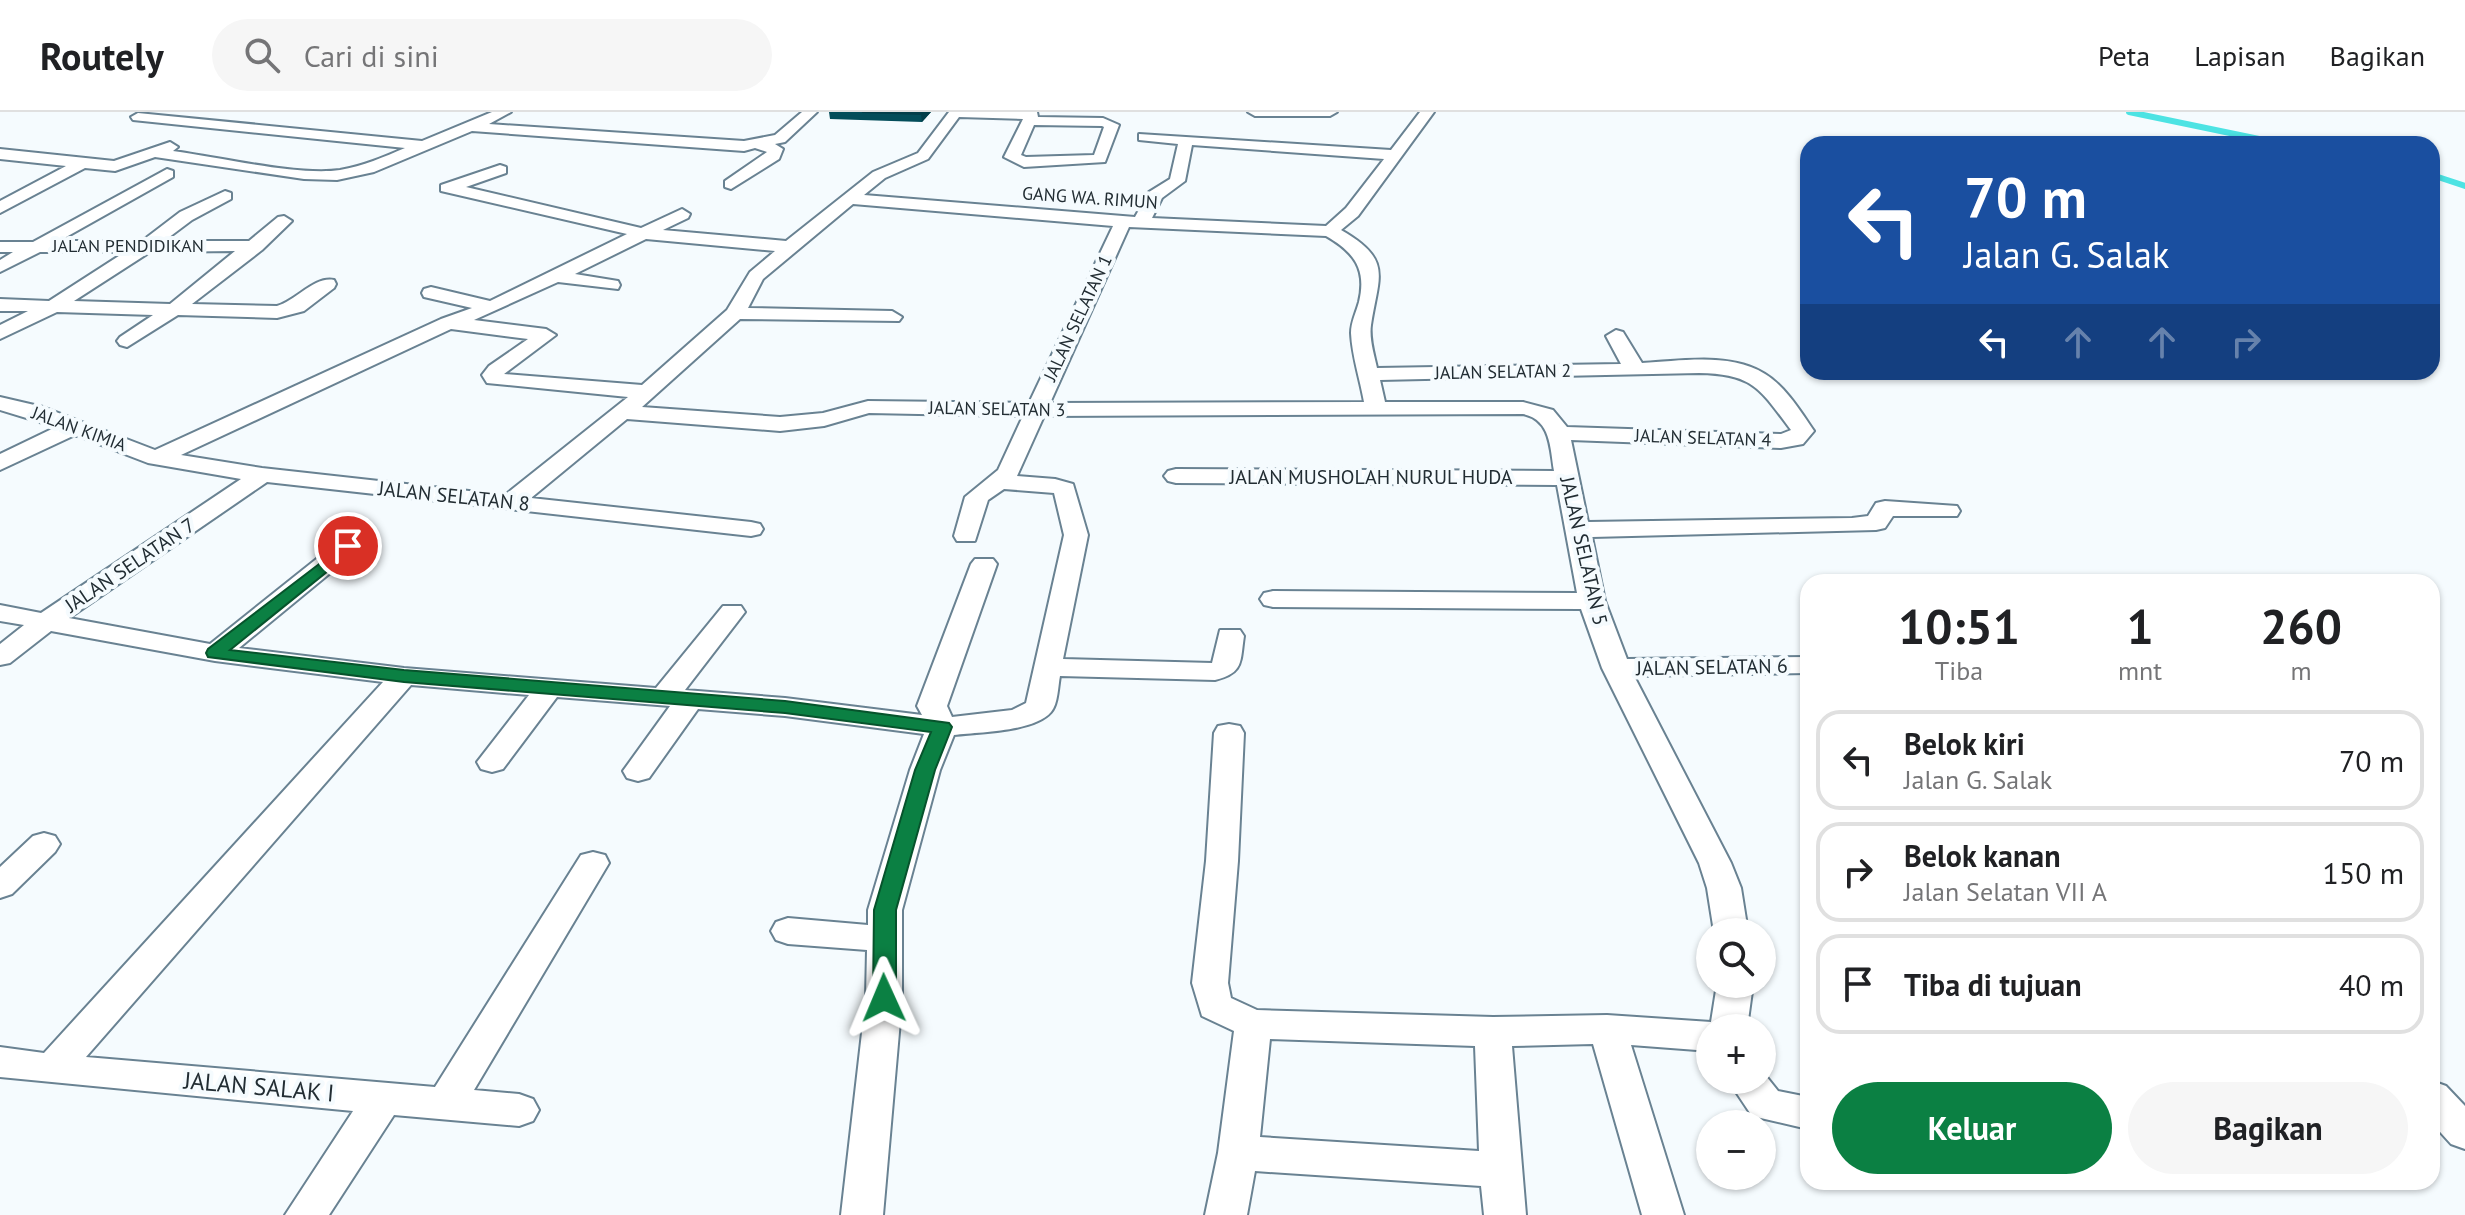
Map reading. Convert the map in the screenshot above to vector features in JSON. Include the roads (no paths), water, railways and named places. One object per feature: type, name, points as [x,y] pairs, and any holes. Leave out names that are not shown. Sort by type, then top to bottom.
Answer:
[{"type":"street","points":[[0,154],[121,165],[251,112]]},
{"type":"street","points":[[337,175],[368,169],[504,112]]},
{"type":"street","points":[[756,145],[780,139],[810,112]]},
{"type":"street","points":[[1255,112],[1330,112]]},
{"type":"street","points":[[1427,112],[1352,212],[1330,231],[1360,247],[1369,265],[1369,298],[1361,328],[1376,410],[1523,408],[1548,415],[1555,421],[1558,433]]},
{"type":"street","points":[[511,502],[647,392],[735,313],[756,276],[847,199],[879,175],[923,156],[956,113],[1032,116],[1112,125],[1100,159],[1087,162],[1014,160],[1012,157],[1032,116]]},
{"type":"street","points":[[138,117],[425,145]]},
{"type":"street","points":[[469,127],[756,145],[775,149],[776,152],[731,184]]},
{"type":"street","points":[[1144,137],[1393,155]]},
{"type":"street","name":"JALAN SELATAN 1","points":[[966,536],[977,497],[1008,472],[1034,410],[1132,222],[1155,195],[1177,181],[1182,170],[1181,149],[1186,140]]},
{"type":"street","points":[[155,153],[304,174],[337,175],[373,183]]},
{"type":"street","points":[[0,208],[82,163]]},
{"type":"street","points":[[500,170],[447,188],[562,212],[642,233],[790,247]]},
{"type":"street","points":[[0,267],[167,174]]},
{"type":"street","points":[[0,333],[54,306],[148,245],[186,216],[225,196]]},
{"type":"street","name":"GANG WA. RIMUN","points":[[847,199],[1132,222],[1330,231]]},
{"type":"street","points":[[156,458],[448,323],[493,307],[682,214]]},
{"type":"street","points":[[127,341],[176,308],[284,221]]},
{"type":"street","name":"JALAN PENDIDIKAN","points":[[0,247],[256,246]]},
{"type":"street","points":[[556,276],[611,285]]},
{"type":"street","points":[[0,305],[290,310],[327,284]]},
{"type":"street","points":[[431,293],[493,307]]},
{"type":"street","points":[[735,313],[892,317]]},
{"type":"street","points":[[448,323],[546,335],[496,370],[492,375],[494,379],[647,392]]},
{"type":"street","points":[[1616,336],[1635,370]]},
{"type":"street","name":"JALAN SELATAN 4","points":[[1558,433],[1781,441],[1795,439],[1803,431],[1761,380],[1747,371],[1720,368],[1635,370]]},
{"type":"street","name":"JALAN SELATAN 2","points":[[1370,374],[1635,370]]},
{"type":"street","name":"JALAN KIMIA","points":[[0,403],[156,458]]},
{"type":"street","name":"JALAN SELATAN 3","points":[[621,412],[780,424],[824,419],[868,407],[1376,410]]},
{"type":"street","points":[[0,463],[74,427]]},
{"type":"street","name":"JALAN SELATAN 5","points":[[1558,433],[1592,601],[1616,668],[1715,863],[1724,888],[1729,918]]},
{"type":"street","name":"JALAN SELATAN 8","points":[[156,458],[262,475],[751,529]]},
{"type":"street","name":"JALAN SELATAN 7","points":[[0,657],[44,623],[262,475]]},
{"type":"street","name":"JALAN MUSHOLAH NURUL HUDA","points":[[1176,476],[1566,478]]},
{"type":"street","points":[[0,613],[215,653],[404,676],[785,707],[942,727],[1033,713],[1039,708],[1076,535],[1068,513],[1069,499],[1065,489],[999,482]]},
{"type":"street","points":[[1579,530],[1852,525],[1876,523],[1885,508],[1948,511]]},
{"type":"street","points":[[215,653],[348,546]]},
{"type":"street","points":[[862,1215],[884,998],[885,910],[925,770],[942,727],[932,706],[984,564]]},
{"type":"street","points":[[1273,599],[1592,601]]},
{"type":"street","points":[[638,771],[677,698],[732,612]]},
{"type":"street","points":[[1048,667],[1215,672],[1225,668],[1230,636]]},
{"type":"street","name":"JALAN SELATAN 6","points":[[1616,668],[1800,665]]},
{"type":"street","points":[[52,1069],[404,676]]},
{"type":"street","points":[[492,762],[550,687]]},
{"type":"street","points":[[1229,733],[1222,861],[1210,983],[1215,1006],[1253,1024],[1493,1032],[1607,1029],[1696,1035]]},
{"type":"street","points":[[0,886],[44,844]]},
{"type":"street","points":[[446,1102],[593,863]]},
{"type":"street","points":[[788,931],[884,939]]},
{"type":"street","points":[[1226,1215],[1238,1153],[1253,1024]]},
{"type":"street","points":[[1607,1029],[1663,1215]]},
{"type":"street","points":[[1493,1032],[1505,1215]]},
{"type":"street","name":"JALAN SALAK I","points":[[0,1062],[519,1110]]},
{"type":"street","points":[[1758,1094],[1766,1105],[1800,1111]]},
{"type":"street","points":[[306,1215],[384,1098]]},
{"type":"street","points":[[2440,1105],[2465,1132]]},
{"type":"street","points":[[1238,1153],[1500,1170]]},
{"type":"waterway","points":[[2129,112],[2244,136]]},
{"type":"waterway","points":[[2440,178],[2465,186]]}]
